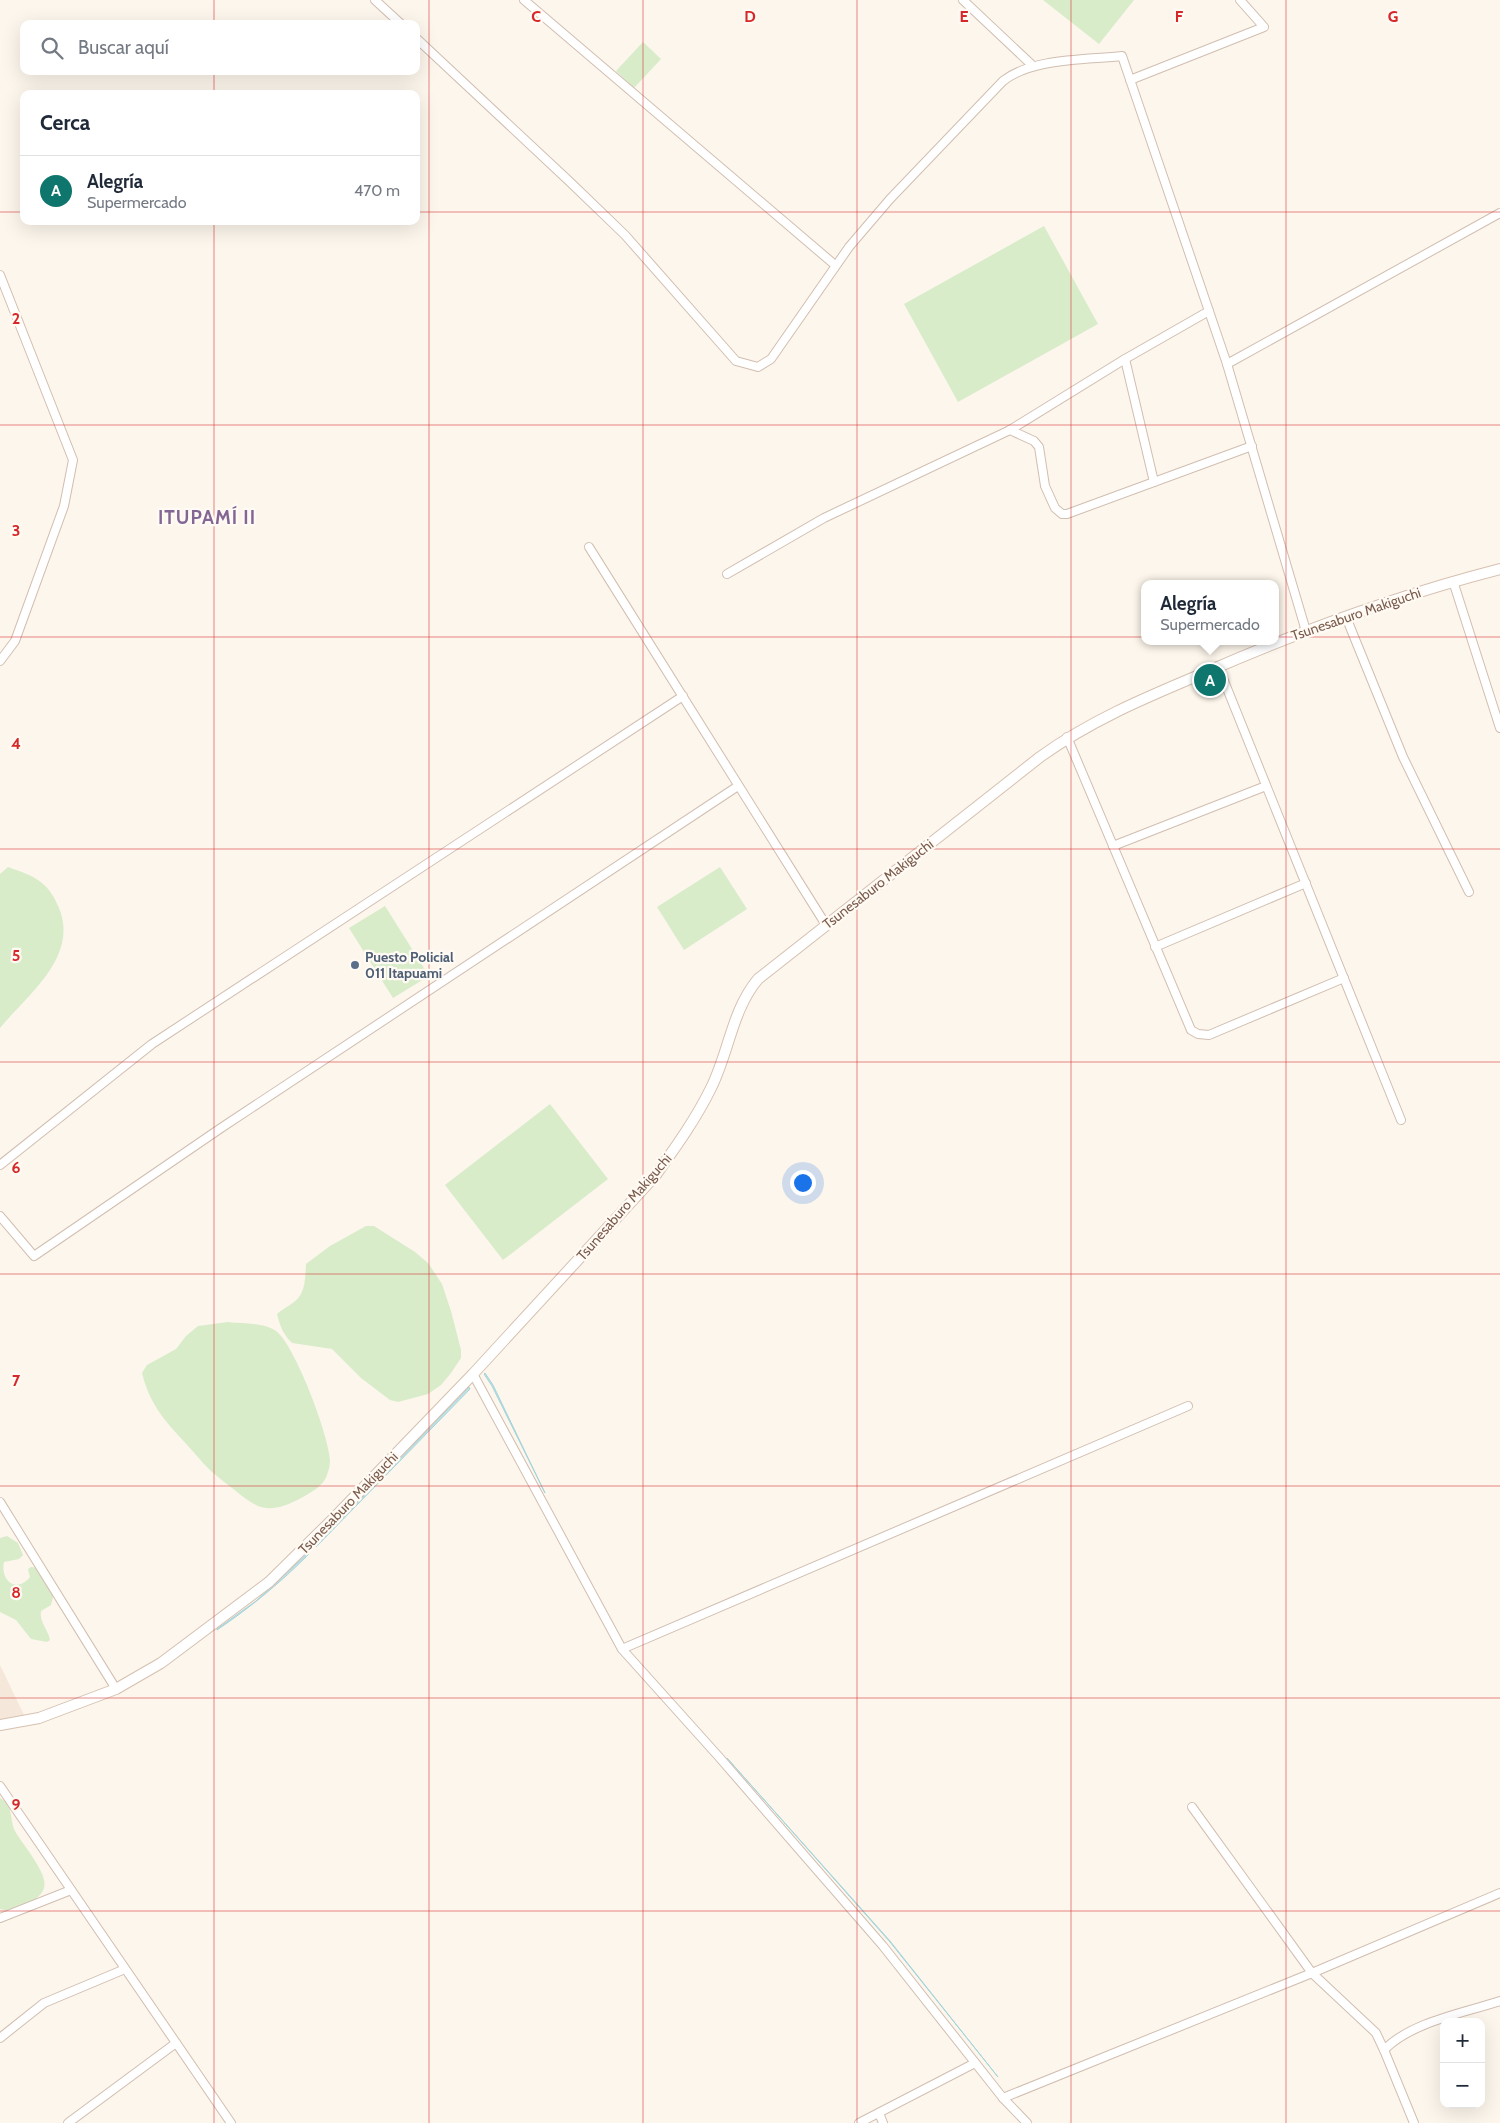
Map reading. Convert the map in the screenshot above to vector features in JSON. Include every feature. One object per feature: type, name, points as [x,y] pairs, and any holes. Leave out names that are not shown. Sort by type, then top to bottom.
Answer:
[{"type":"street","points":[[375,0],[396,20]]},
{"type":"street","points":[[524,0],[835,265]]},
{"type":"street","points":[[963,0],[1033,66]]},
{"type":"street","points":[[1130,80],[1264,26],[1240,0]]},
{"type":"street","points":[[420,42],[625,235],[736,361],[758,367],[771,359],[835,265],[890,199],[999,85],[1011,75],[1033,66],[1122,56],[1227,364],[1306,630]]},
{"type":"street","points":[[1227,364],[1500,213]]},
{"type":"street","points":[[0,275],[73,460],[64,506],[15,641],[0,661]]},
{"type":"street","points":[[727,574],[824,518],[1010,430],[1209,311]]},
{"type":"street","points":[[1125,360],[1154,482]]},
{"type":"street","points":[[1010,430],[1034,442],[1039,447],[1045,486],[1055,508],[1062,514],[1252,446]]},
{"type":"street","points":[[589,547],[826,925]]},
{"type":"street","name":"Tsunesaburo Makiguchi","points":[[1279,641],[1306,630],[1453,581],[1500,569]]},
{"type":"street","points":[[1453,581],[1500,728]]},
{"type":"street","points":[[1346,617],[1403,757],[1469,892]]},
{"type":"street","name":"Tsunesaburo Makiguchi","points":[[0,1725],[38,1718],[116,1689],[161,1663],[269,1582],[334,1518],[473,1374],[655,1176],[674,1150],[712,1087],[737,1015],[751,988],[767,971],[1067,737],[1111,713],[1269,645]]},
{"type":"street","points":[[1218,666],[1402,1120]]},
{"type":"street","points":[[0,1165],[152,1044],[683,696]]},
{"type":"street","points":[[1067,737],[1191,1030],[1198,1034],[1209,1035],[1344,978]]},
{"type":"street","points":[[0,1216],[34,1256],[221,1128],[738,786]]},
{"type":"street","points":[[1113,846],[1266,786]]},
{"type":"street","points":[[1155,947],[1306,883]]},
{"type":"street","points":[[473,1374],[622,1649],[719,1757],[883,1946],[1003,2098],[1027,2123]]},
{"type":"street","points":[[622,1649],[1188,1406]]},
{"type":"street","points":[[0,1502],[116,1689]]},
{"type":"street","points":[[0,1786],[231,2123]]},
{"type":"street","points":[[1192,1807],[1312,1973],[1372,2029],[1384,2050],[1414,2123]]},
{"type":"street","points":[[0,1918],[72,1890]]},
{"type":"street","points":[[1003,2098],[1312,1973],[1500,1893]]},
{"type":"street","points":[[0,2038],[44,2002],[125,1969]]},
{"type":"street","points":[[1384,2050],[1400,2036],[1420,2027],[1500,2001]]},
{"type":"street","points":[[68,2123],[176,2043]]},
{"type":"street","points":[[859,2123],[975,2063]]},
{"type":"street","points":[[879,2113],[883,2123]]},
{"type":"shaded area","points":[[0,1665],[25,1717],[0,1720]]},
{"type":"green space","points":[[1043,0],[1134,0],[1099,44]]},
{"type":"green space","points":[[643,42],[661,59],[634,88],[616,71]]},
{"type":"green space","points":[[1044,226],[1098,324],[958,402],[904,304]]},
{"type":"green space","points":[[8,867],[33,877],[50,891],[59,908],[63,926],[62,943],[57,959],[48,974],[0,1028],[0,874]]},
{"type":"green space","points":[[720,867],[747,909],[684,950],[657,907]]},
{"type":"green space","points":[[385,906],[429,976],[393,998],[349,928]]},
{"type":"green space","points":[[550,1104],[608,1179],[503,1260],[445,1185]]},
{"type":"green space","points":[[366,1226],[374,1226],[415,1252],[428,1263],[442,1284],[451,1311],[461,1350],[461,1358],[441,1385],[428,1394],[398,1402],[390,1400],[361,1378],[332,1349],[292,1343],[281,1326],[277,1314],[294,1302],[301,1294],[306,1264],[330,1246]]},
{"type":"green space","points":[[228,1322],[265,1326],[276,1331],[284,1340],[310,1392],[324,1432],[330,1460],[325,1479],[310,1493],[282,1506],[265,1508],[250,1502],[210,1470],[166,1422],[146,1388],[142,1373],[147,1365],[176,1349],[186,1336],[198,1326]]},
{"type":"green space","points":[[7,1536],[18,1543],[23,1555],[19,1559],[4,1562],[4,1574],[10,1583],[19,1584],[25,1582],[30,1577],[28,1569],[31,1567],[40,1568],[54,1593],[51,1605],[41,1611],[41,1619],[50,1640],[47,1642],[31,1639],[16,1620],[0,1612],[0,1538]]},
{"type":"green space","points":[[0,1798],[7,1804],[15,1831],[43,1875],[44,1888],[42,1892],[28,1905],[17,1910],[0,1909]]},
{"type":"water","points":[[484,1374],[493,1385],[545,1493],[492,1386]]},
{"type":"water","points":[[469,1387],[470,1389],[316,1547],[316,1546]]},
{"type":"water","points":[[308,1553],[298,1565],[265,1594],[242,1612],[217,1630],[256,1601]]},
{"type":"water","points":[[727,1758],[890,1941],[998,2077],[890,1942]]},
{"type":"place","name":"Alegría","points":[[1210,680]]},
{"type":"place","name":"Puesto Policial 011 Itapuami","points":[[355,965]]},
{"type":"district","name":"ITUPAMÍ II","points":[[207,517]]}]
